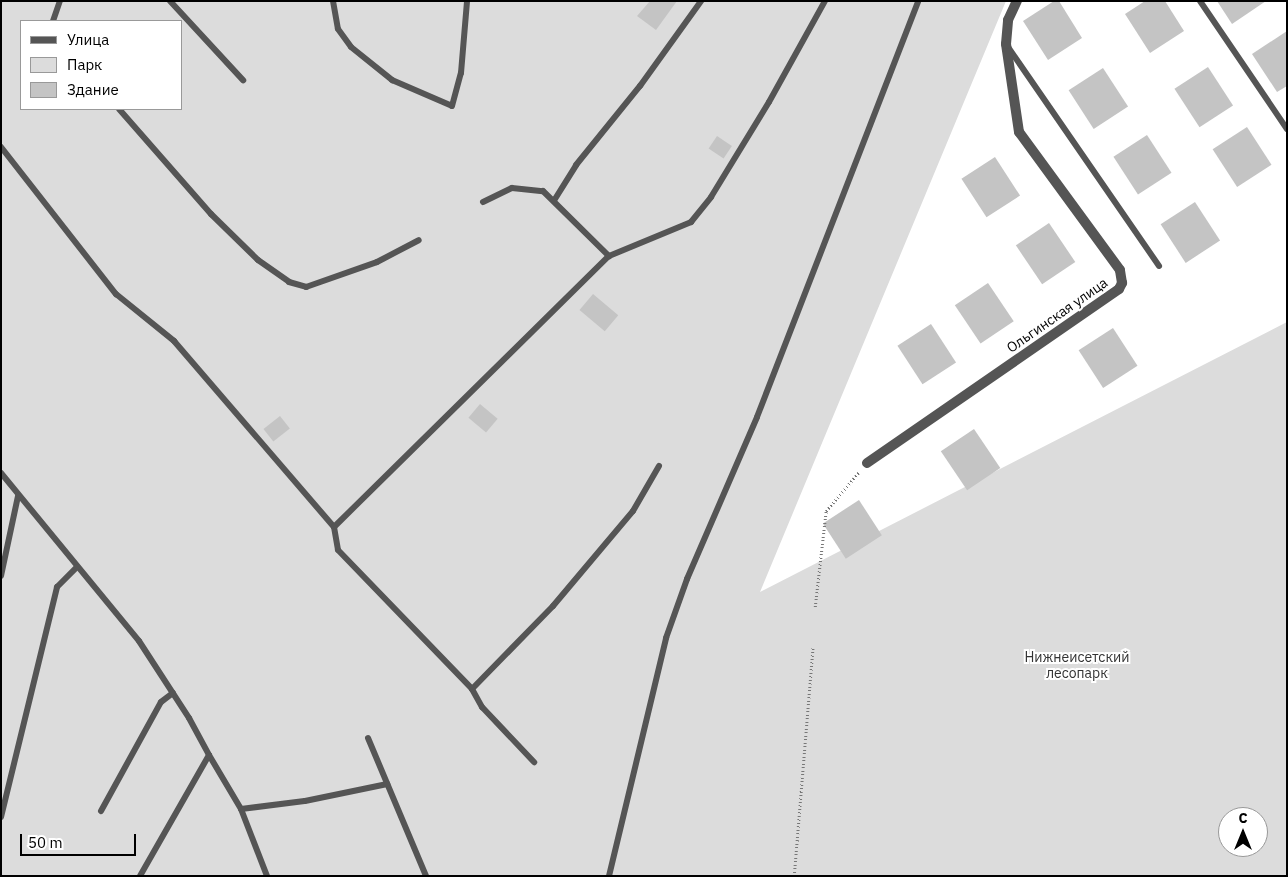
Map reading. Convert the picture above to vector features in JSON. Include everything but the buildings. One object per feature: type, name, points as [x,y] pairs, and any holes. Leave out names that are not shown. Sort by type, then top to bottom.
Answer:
[{"type":"street","name":"Ольгинская улица","points":[[867,463],[1120,289],[1122,283],[1120,270],[1018,132],[1006,44],[1008,20],[1017,1]]},
{"type":"lane","points":[[54,20],[60,1]]},
{"type":"lane","points":[[170,1],[243,80]]},
{"type":"lane","points":[[333,1],[338,29],[351,47],[392,80],[452,106],[461,73],[467,1]]},
{"type":"lane","points":[[555,199],[576,165],[640,86],[701,1]]},
{"type":"lane","points":[[334,527],[609,256],[691,222],[711,197],[764,110],[825,1]]},
{"type":"lane","points":[[609,876],[666,638],[687,579],[760,408],[918,1]]},
{"type":"lane","points":[[1200,1],[1287,129]]},
{"type":"lane","points":[[1006,44],[1159,266]]},
{"type":"lane","points":[[121,110],[211,214],[258,260],[290,282],[306,287],[377,262],[420,240]]},
{"type":"lane","points":[[1,147],[116,294],[174,341],[334,527],[338,550],[472,689],[482,707],[534,762]]},
{"type":"lane","points":[[483,202],[512,188],[543,191],[555,199],[609,256]]},
{"type":"lane","points":[[472,689],[553,606],[633,511],[659,466]]},
{"type":"lane","points":[[1,473],[139,641],[173,693],[241,809],[267,876]]},
{"type":"lane","points":[[1,576],[18,496]]},
{"type":"lane","points":[[1,817],[57,587],[78,568]]},
{"type":"lane","points":[[101,811],[161,702],[173,693]]},
{"type":"lane","points":[[368,738],[426,876]]},
{"type":"lane","points":[[140,876],[209,755]]},
{"type":"lane","points":[[241,809],[305,801],[386,784]]},
{"type":"path","points":[[815,607],[826,511],[867,463]]},
{"type":"path","points":[[794,876],[813,647]]},
{"type":"green space","name":"Нижнеисетский лесопарк","points":[[1,1],[1006,1],[760,592],[1287,322],[1287,876],[1,876]]}]
